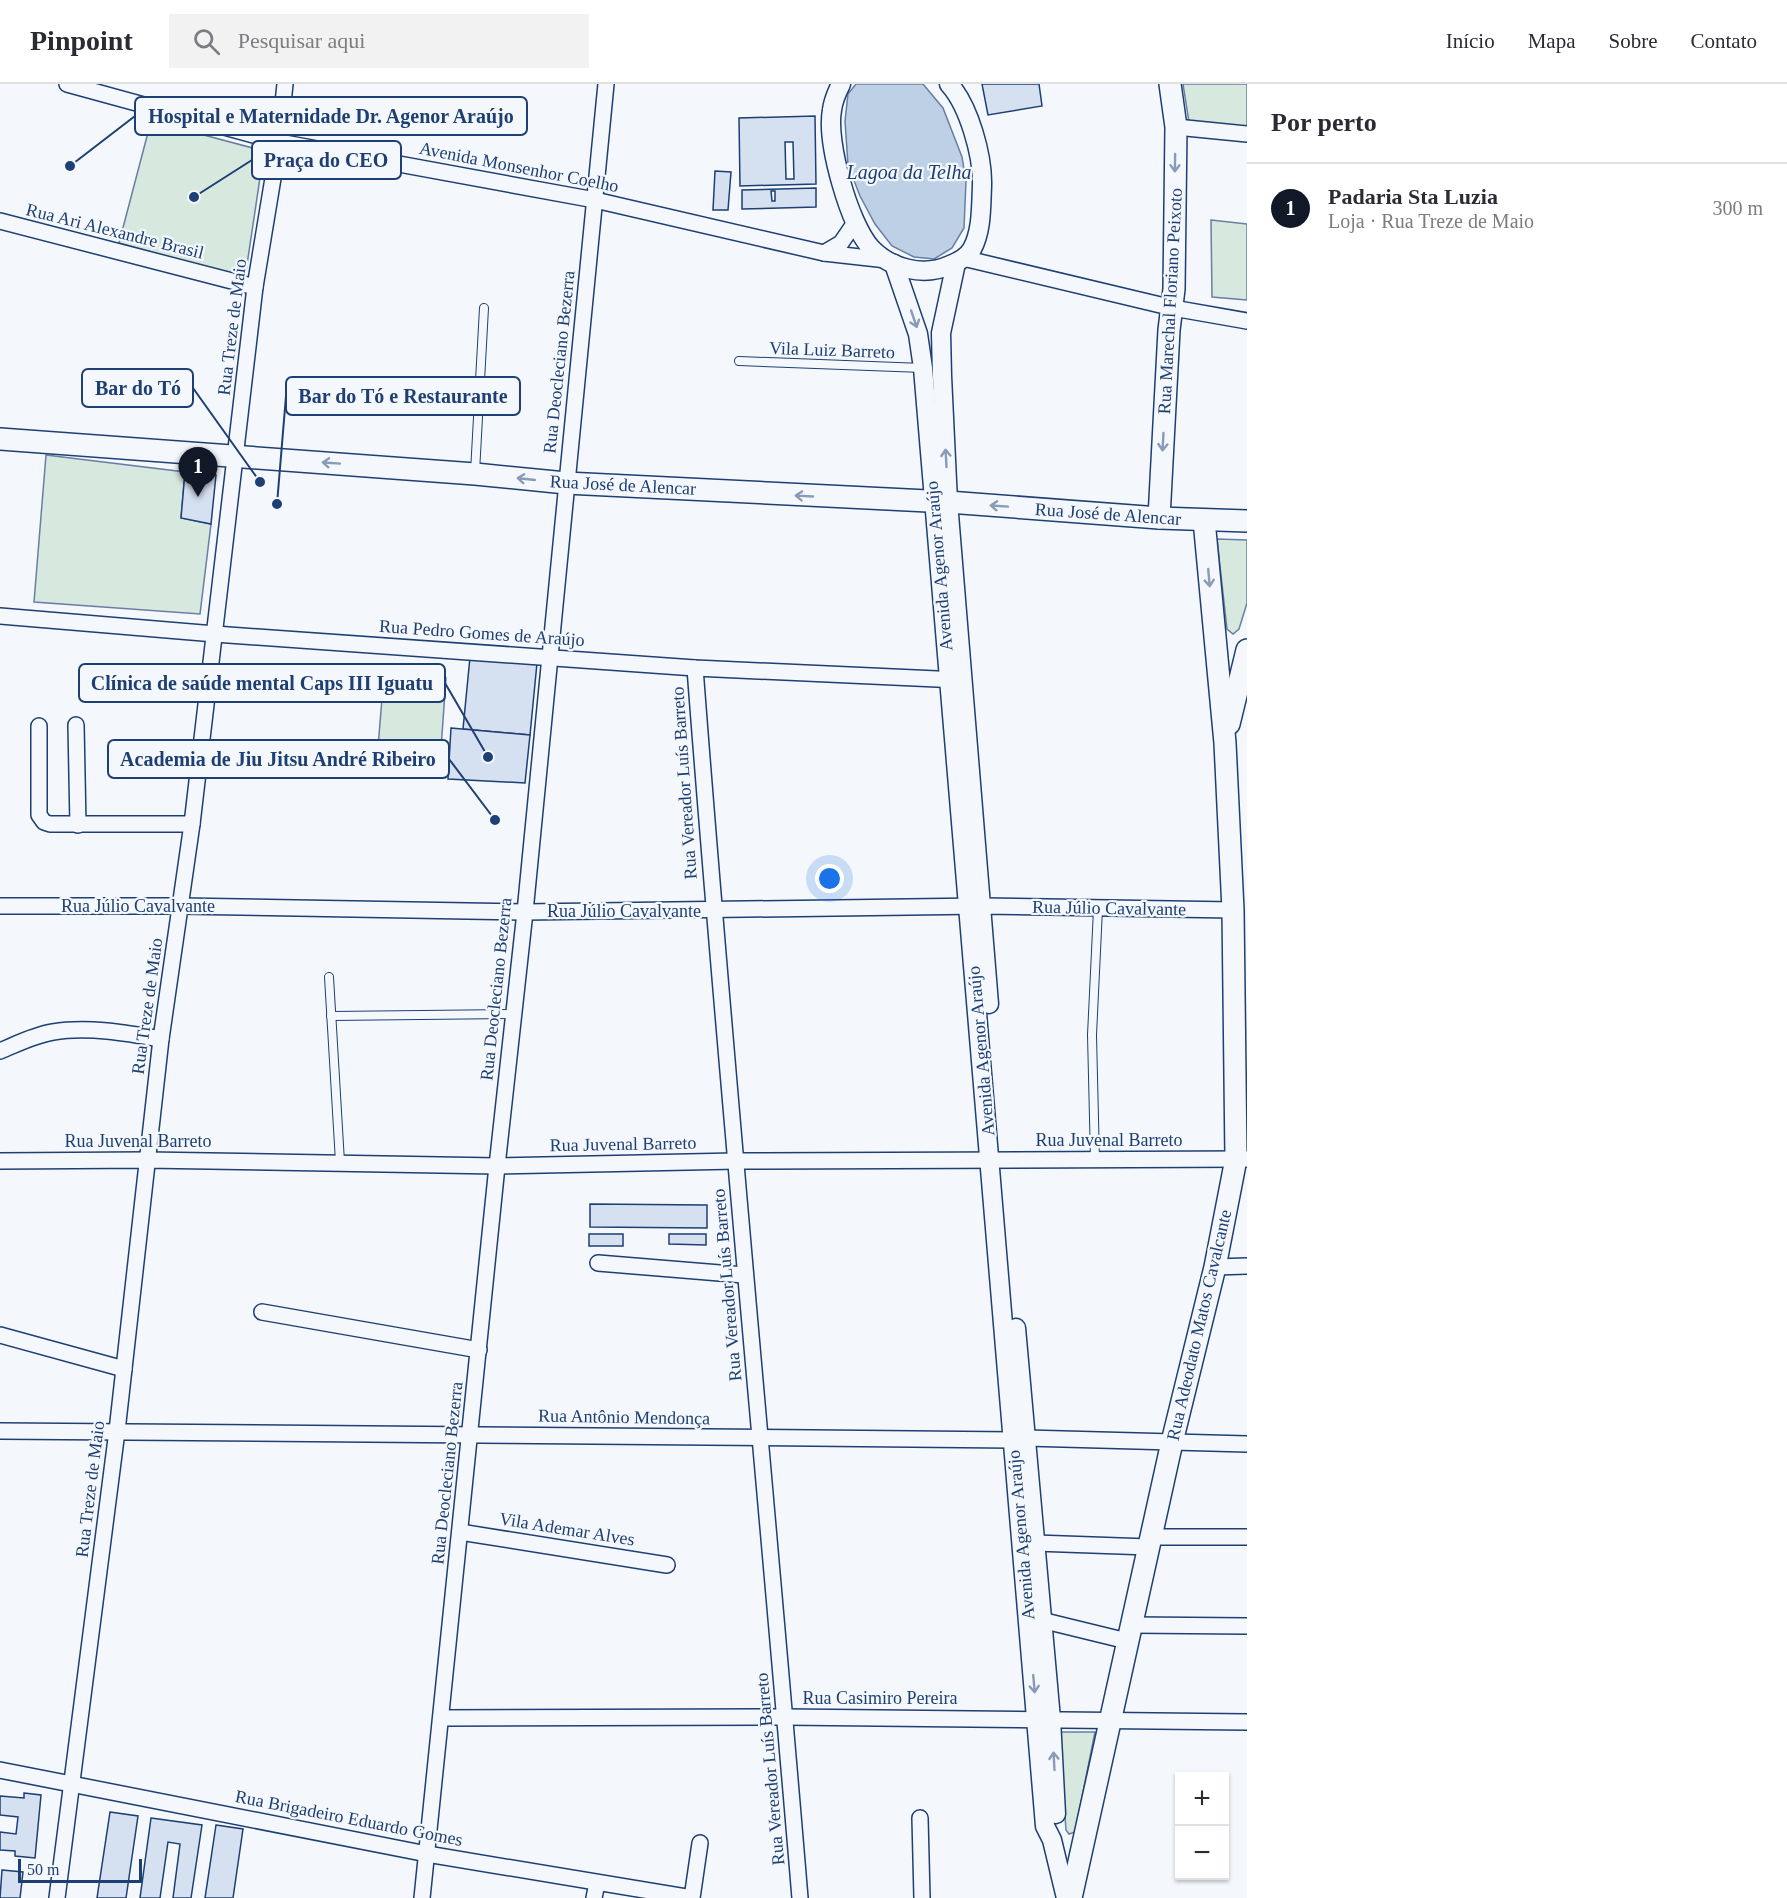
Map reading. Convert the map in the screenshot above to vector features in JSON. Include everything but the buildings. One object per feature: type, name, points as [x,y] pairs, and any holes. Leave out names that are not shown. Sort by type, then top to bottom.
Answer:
[{"type":"main road","name":"Rua Marechal Floriano Peixoto","points":[[1159,518],[1169,330],[1173,308],[1176,127],[1170,84]]},
{"type":"main road","name":"Rua José de Alencar","points":[[0,439],[475,474],[566,483],[940,502],[1159,518],[1247,521]]},
{"type":"main road","name":"Rua Adeodato Matos Cavalcante","points":[[1071,1898],[1172,1442],[1241,1159],[1240,910],[1204,520]]},
{"type":"main road","name":"Rua Adeodato Matos Cavalcante","points":[[1225,742],[1247,650]]},
{"type":"street","name":"Avenida Monsenhor Coelho","points":[[67,84],[279,142],[595,200],[824,253],[891,262]]},
{"type":"street","name":"Rua Treze de Maio","points":[[57,1898],[117,1431],[161,1039],[192,824],[255,287],[279,142],[285,84]]},
{"type":"street","name":"Rua Deocleciano Bezerra","points":[[422,1898],[496,1166],[525,912],[606,84]]},
{"type":"street","name":"Avenida Agenor Araújo","points":[[841,84],[831,112],[836,164],[844,193],[856,221],[871,247],[891,262],[918,334],[940,502],[1019,1439],[1044,1719],[1056,1825],[1052,1840],[1066,1898]]},
{"type":"street","name":"Avenida Agenor Araújo","points":[[940,502],[941,333],[959,260],[972,249],[978,231],[982,178],[978,147],[968,119],[954,89],[948,84]]},
{"type":"street","points":[[1176,127],[1247,134]]},
{"type":"street","name":"Rua Ari Alexandre Brasil","points":[[0,221],[255,287]]},
{"type":"street","points":[[824,253],[842,243],[856,221]]},
{"type":"street","points":[[891,262],[908,270],[924,271],[938,270],[959,260],[1173,308],[1247,321]]},
{"type":"street","name":"Rua Pedro Gomes de Araújo","points":[[0,616],[695,669],[956,680]]},
{"type":"street","name":"Rua Vereador Luís Barreto","points":[[695,669],[744,1275],[761,1439],[800,1898]]},
{"type":"street","points":[[76,725],[78,825]]},
{"type":"street","points":[[39,726],[39,815],[44,822],[78,825],[192,824]]},
{"type":"street","name":"Rua Júlio Cavalvante","points":[[0,906],[180,906],[525,912],[975,906],[1240,910]]},
{"type":"street","points":[[0,1051],[33,1037],[64,1030],[97,1031],[161,1039]]},
{"type":"street","name":"Rua Juvenal Barreto","points":[[0,1161],[147,1160],[496,1166],[736,1161],[1241,1159]]},
{"type":"street","points":[[598,1263],[744,1275]]},
{"type":"street","points":[[1215,1267],[1247,1266]]},
{"type":"street","points":[[262,1312],[479,1350]]},
{"type":"street","points":[[0,1335],[124,1369]]},
{"type":"street","name":"Rua Antônio Mendonça","points":[[0,1431],[469,1433],[761,1439],[1019,1439],[1247,1444]]},
{"type":"street","name":"Avenida Agenor Araújo","points":[[1019,1439],[1035,1544],[1041,1620],[1044,1719]]},
{"type":"street","name":"Vila Ademar Alves","points":[[460,1532],[667,1565]]},
{"type":"street","points":[[1035,1544],[1247,1537]]},
{"type":"street","points":[[1041,1620],[1129,1633],[1247,1626]]},
{"type":"street","name":"Rua Casimiro Pereira","points":[[441,1718],[785,1717],[1247,1722]]},
{"type":"street","name":"Rua Brigadeiro Eduardo Gomes","points":[[0,1770],[427,1854],[595,1890],[692,1898]]},
{"type":"street","points":[[920,1818],[922,1898]]},
{"type":"street","points":[[692,1898],[700,1843]]},
{"type":"lane","points":[[475,474],[484,308]]},
{"type":"lane","name":"Vila Luiz Barreto","points":[[739,361],[923,368]]},
{"type":"lane","points":[[1095,1160],[1092,1035],[1098,909]]},
{"type":"lane","points":[[329,976],[340,1162]]},
{"type":"lane","points":[[331,1016],[513,1014]]},
{"type":"shaded area","points":[[1183,84],[1247,84],[1247,127],[1189,122]]},
{"type":"shaded area","points":[[151,121],[264,151],[245,278],[119,243]]},
{"type":"shaded area","points":[[1211,220],[1247,224],[1247,300],[1212,297]]},
{"type":"shaded area","points":[[46,455],[185,472],[181,518],[211,524],[200,614],[34,602]]},
{"type":"shaded area","points":[[1217,539],[1247,540],[1247,603],[1239,629],[1233,634],[1227,629]]},
{"type":"shaded area","points":[[384,674],[446,678],[439,777],[376,772]]},
{"type":"shaded area","points":[[1059,1732],[1095,1732],[1075,1832],[1069,1834],[1066,1830]]},
{"type":"water","name":"Lagoa da Telha","points":[[856,84],[923,84],[943,108],[962,157],[966,181],[964,228],[952,248],[934,259],[914,257],[892,246],[875,224],[860,196],[848,165],[845,121],[848,94]]},
{"type":"place","name":"Hospital e Maternidade Dr. Agenor Araújo","points":[[70,166]]},
{"type":"place","name":"Praça do CEO","points":[[194,197]]},
{"type":"place","name":"Bar do Tó","points":[[260,482]]},
{"type":"place","name":"Padaria Sta Luzia","points":[[198,497]]},
{"type":"place","name":"Bar do Tó e Restaurante","points":[[277,504]]},
{"type":"place","name":"Clínica de saúde mental Caps III Iguatu","points":[[488,757]]},
{"type":"place","name":"Academia de Jiu Jitsu André Ribeiro","points":[[495,820]]}]
